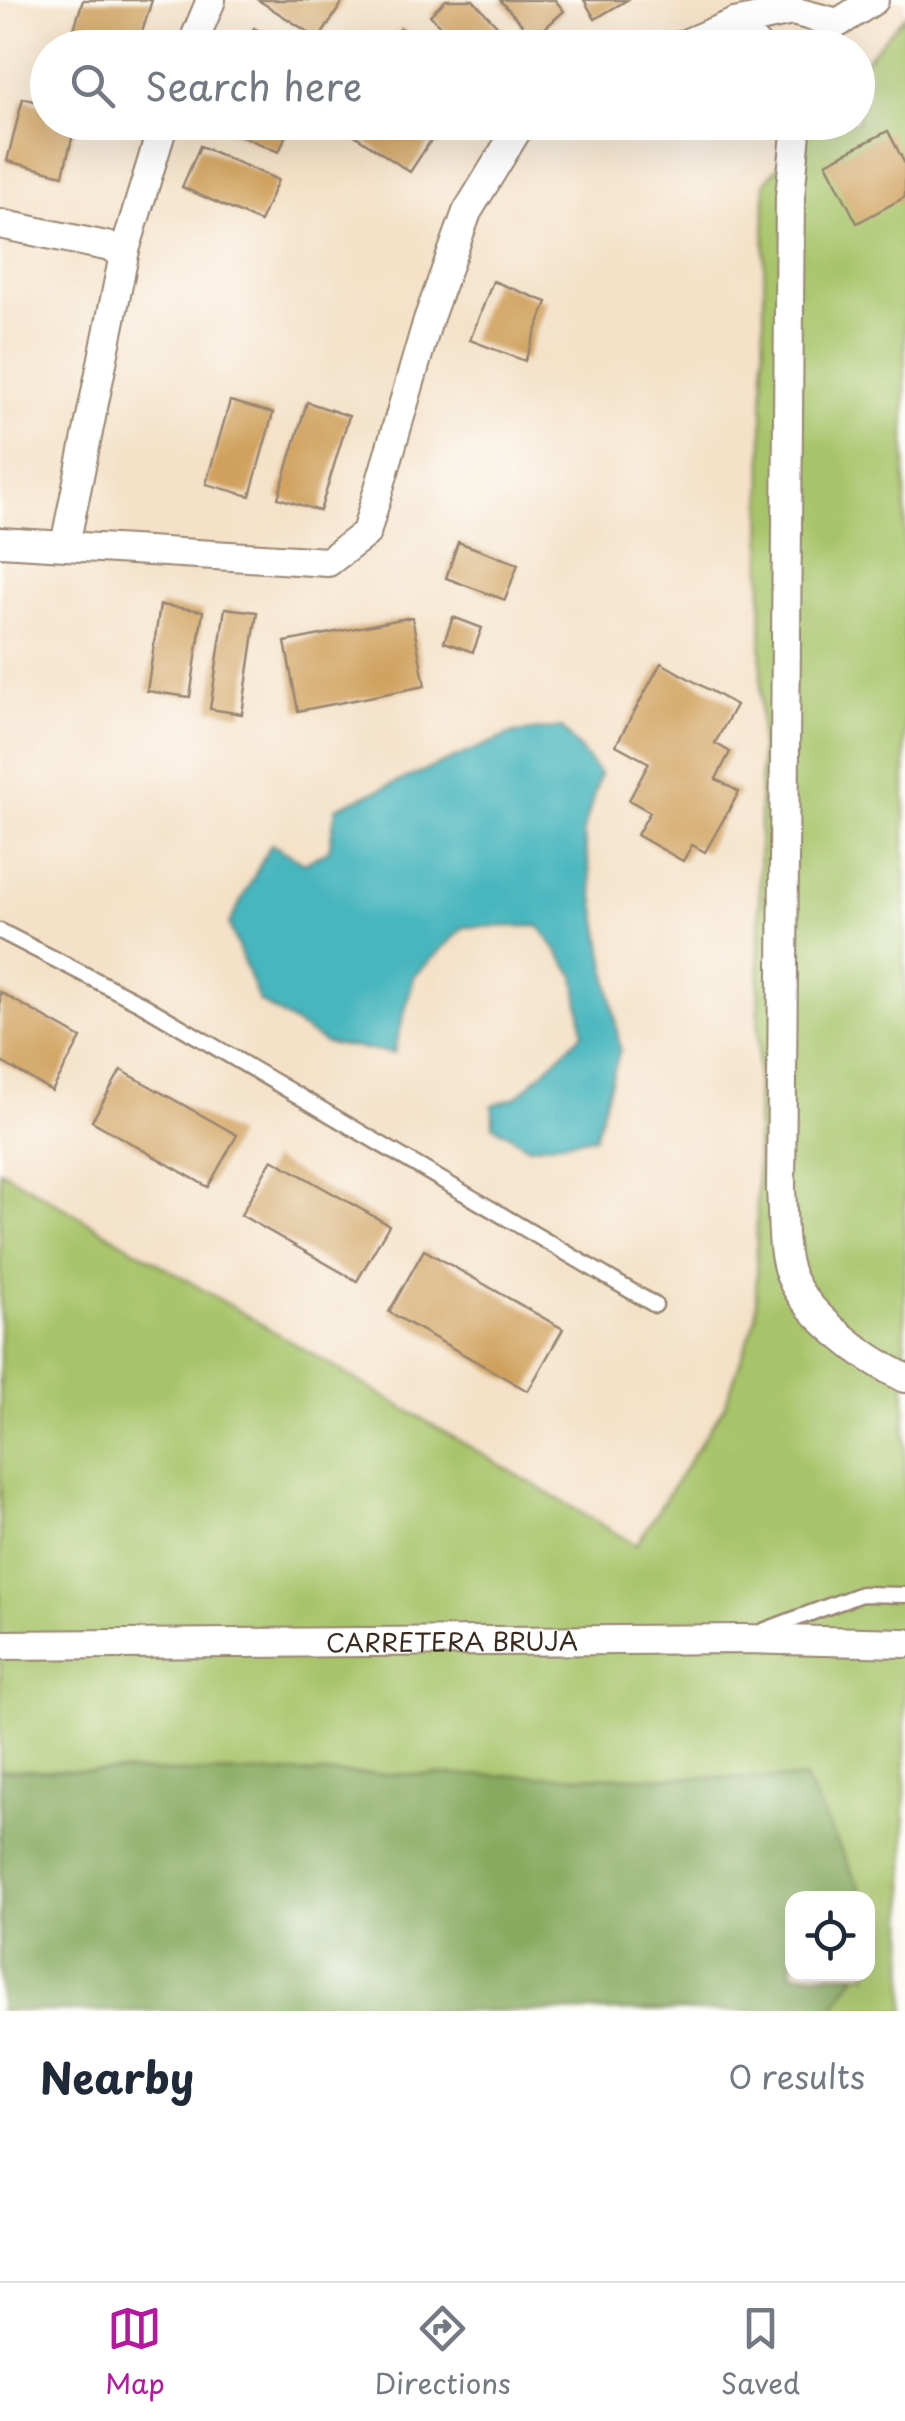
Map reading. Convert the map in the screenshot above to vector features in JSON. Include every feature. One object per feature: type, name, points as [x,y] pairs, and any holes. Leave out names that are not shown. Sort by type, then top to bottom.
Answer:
[{"type":"street","points":[[199,30],[211,0]]},
{"type":"street","points":[[837,30],[874,0]]},
{"type":"street","points":[[718,30],[792,11],[823,30]]},
{"type":"street","points":[[735,23],[741,30]]},
{"type":"street","points":[[66,545],[125,250],[159,140]]},
{"type":"street","points":[[0,542],[328,562],[366,533],[428,320],[467,212],[511,140]]},
{"type":"street","points":[[795,140],[790,197],[780,1190],[788,1270],[825,1324],[877,1364],[905,1378]]},
{"type":"street","points":[[0,224],[125,250]]},
{"type":"street","name":"CARRETERA BRUJA","points":[[0,1644],[468,1644],[744,1638],[905,1642]]},
{"type":"lane","points":[[0,931],[140,1003],[654,1305]]},
{"type":"lane","points":[[744,1638],[860,1594],[905,1594]]},
{"type":"green space","points":[[905,15],[905,2011],[832,2011],[851,1981],[875,1981],[875,1946],[883,1934],[875,1918],[875,1891],[861,1891],[805,1779],[0,1770],[0,1170],[636,1545],[725,1405],[756,1317],[765,182],[800,140],[875,140],[875,49]]},
{"type":"green space","points":[[0,1770],[805,1779],[861,1891],[785,1891],[785,1981],[851,1981],[832,2011],[0,2011]]},
{"type":"water","points":[[562,728],[600,774],[583,832],[620,1049],[595,1137],[529,1147],[493,1125],[493,1105],[517,1097],[583,1033],[575,976],[539,926],[464,927],[414,976],[394,1053],[325,1043],[259,1001],[229,924],[271,844],[305,863],[329,850],[336,808],[514,733]]},
{"type":"building","points":[[83,0],[152,0],[143,30],[74,29]]},
{"type":"building","points":[[258,0],[344,0],[325,30],[305,30]]},
{"type":"building","points":[[446,0],[473,0],[501,30],[444,30],[430,15]]},
{"type":"building","points":[[500,0],[555,0],[564,11],[543,30],[527,30]]},
{"type":"building","points":[[584,0],[627,0],[595,19]]},
{"type":"building","points":[[23,98],[30,100],[30,140],[72,140],[63,175],[7,161]]},
{"type":"building","points":[[888,131],[905,164],[905,197],[857,223],[826,163]]},
{"type":"building","points":[[251,140],[284,140],[279,152]]},
{"type":"building","points":[[362,140],[431,140],[410,172]]},
{"type":"building","points":[[200,146],[278,180],[260,222],[182,187]]},
{"type":"building","points":[[493,281],[547,302],[525,361],[470,340]]},
{"type":"building","points":[[230,401],[273,413],[250,496],[206,484]]},
{"type":"building","points":[[307,402],[349,416],[320,511],[278,498]]},
{"type":"building","points":[[458,542],[518,564],[505,600],[446,578]]},
{"type":"building","points":[[160,605],[203,611],[190,697],[147,691]]},
{"type":"building","points":[[225,608],[257,612],[242,714],[210,709]]},
{"type":"building","points":[[412,617],[425,686],[298,711],[285,642]]},
{"type":"building","points":[[453,617],[482,628],[473,652],[444,642]]},
{"type":"building","points":[[661,663],[736,705],[715,743],[730,752],[716,779],[739,792],[705,852],[692,845],[683,861],[637,835],[650,812],[629,800],[649,763],[616,745]]},
{"type":"building","points":[[0,992],[81,1038],[52,1091],[0,1061]]},
{"type":"building","points":[[121,1070],[237,1135],[208,1187],[92,1121]]},
{"type":"building","points":[[272,1159],[389,1225],[357,1281],[241,1215]]},
{"type":"building","points":[[424,1250],[563,1329],[528,1391],[389,1312]]}]
